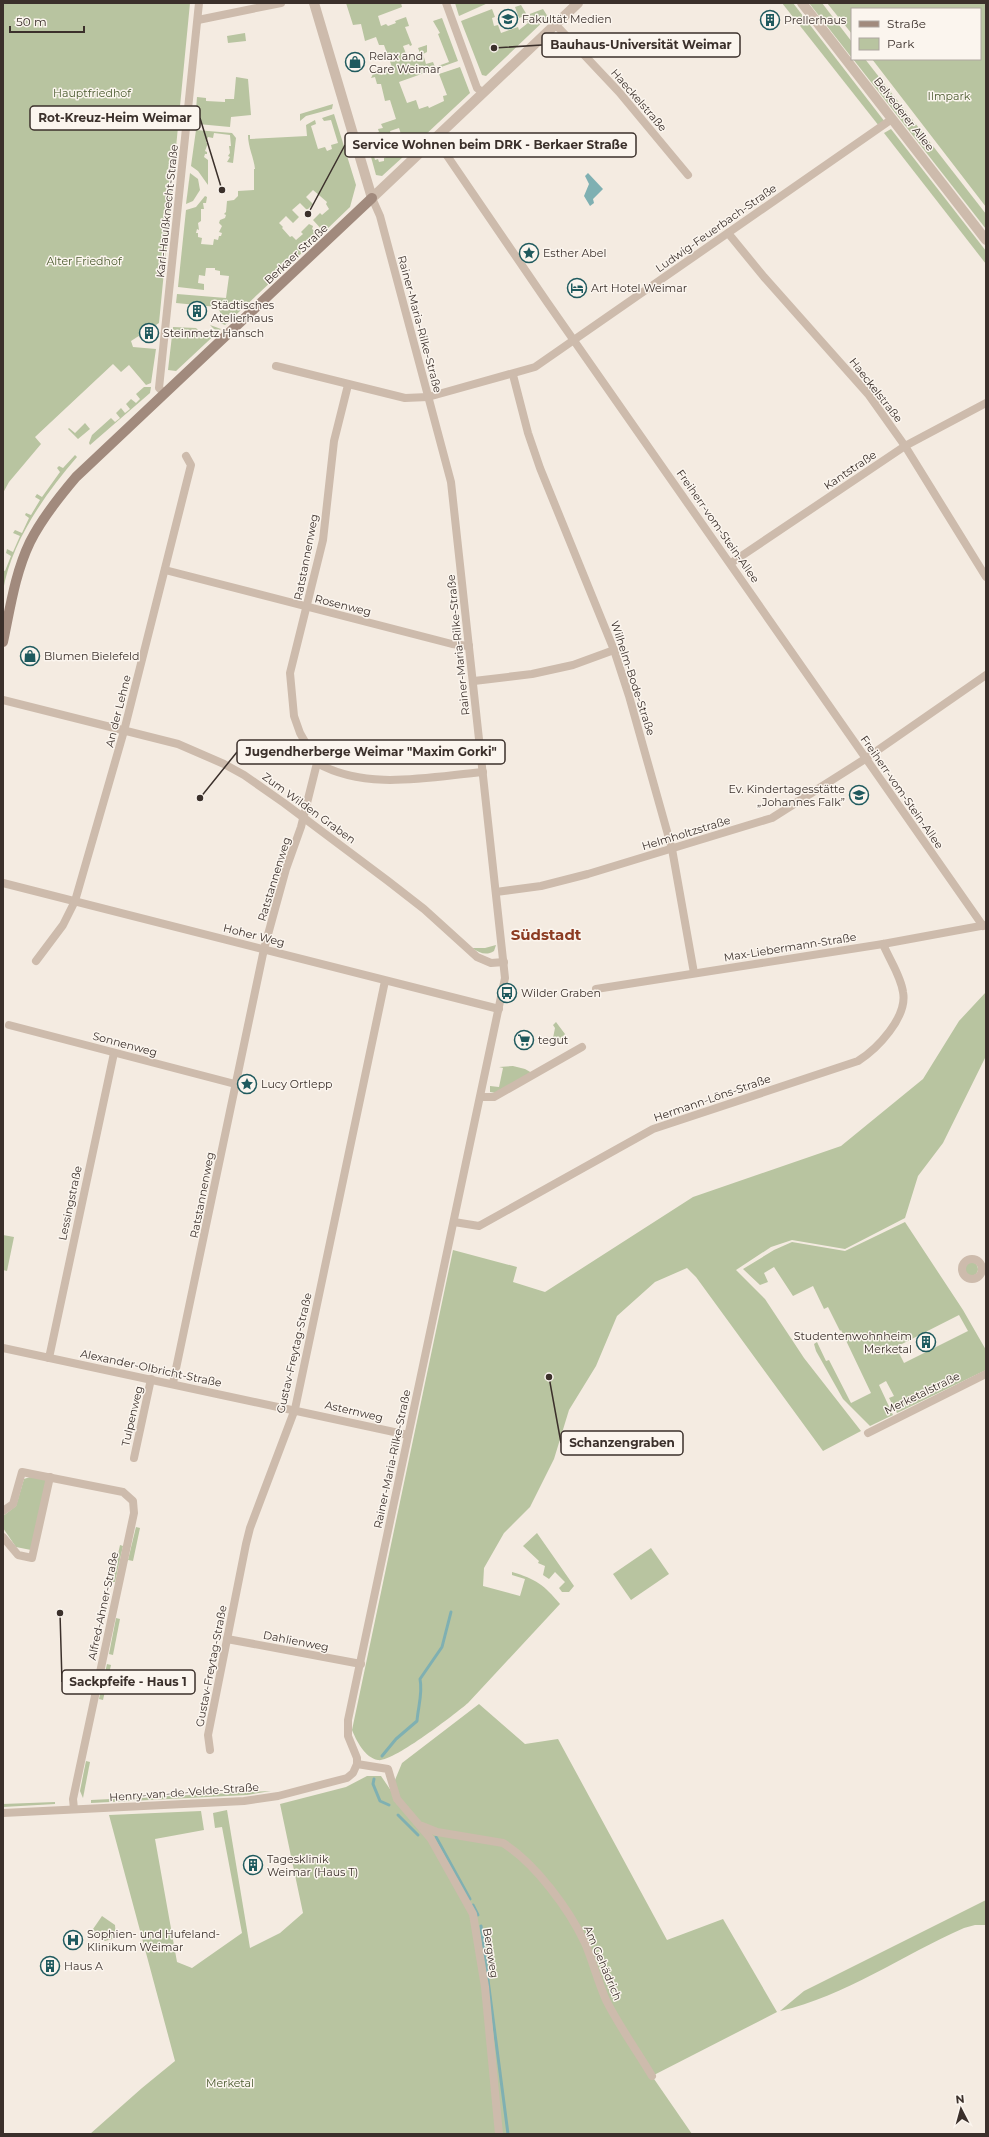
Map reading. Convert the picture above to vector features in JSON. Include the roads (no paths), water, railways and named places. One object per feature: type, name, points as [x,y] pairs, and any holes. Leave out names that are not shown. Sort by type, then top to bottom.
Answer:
[{"type":"main road","name":"Berkaer Straße","points":[[3,642],[21,565],[30,541],[45,517],[76,477],[372,198]]},
{"type":"street","name":"Karl-Haußknecht-Straße","points":[[165,394],[159,388],[199,3]]},
{"type":"street","points":[[198,20],[281,3]]},
{"type":"street","points":[[314,3],[372,198]]},
{"type":"street","points":[[446,3],[478,88],[483,93]]},
{"type":"street","name":"Berkaer Straße","points":[[372,198],[578,3]]},
{"type":"street","name":"Belvederer Allee","points":[[802,3],[986,240]]},
{"type":"street","name":"Haeckelstraße","points":[[555,24],[620,92],[688,175]]},
{"type":"street","name":"Ludwig-Feuerbach-Straße","points":[[276,366],[405,398],[428,397],[513,375],[535,367],[575,341],[728,232],[892,119]]},
{"type":"street","name":"Freiherr-vom-Stein-Allee","points":[[436,138],[547,302],[731,563],[865,759],[985,925]]},
{"type":"street","name":"Rainer-Maria-Rilke-Straße","points":[[357,1764],[357,1758],[348,1736],[347,1728],[504,984],[504,962],[451,482],[380,216],[372,198]]},
{"type":"street","name":"Haeckelstraße","points":[[728,232],[764,277],[849,371],[904,446],[986,577]]},
{"type":"street","name":"Wilhelm-Bode-Straße","points":[[513,375],[528,433],[540,468],[614,650],[645,752],[672,849],[694,973]]},
{"type":"street","name":"Ratstannenweg","points":[[174,1383],[264,949],[286,869],[302,828],[303,816],[317,763],[298,727],[294,716],[290,673],[323,540],[334,441],[348,385]]},
{"type":"street","name":"Kantstraße","points":[[731,563],[904,446],[986,403]]},
{"type":"street","name":"An der Lehne","points":[[36,961],[63,925],[75,901],[124,731],[165,570],[191,465],[186,456]]},
{"type":"street","name":"Rosenweg","points":[[165,570],[307,608],[452,644],[469,646]]},
{"type":"street","points":[[474,681],[532,674],[573,665],[614,650]]},
{"type":"street","name":"Helmholtzstraße","points":[[496,892],[541,886],[672,849],[772,818],[865,759],[986,675]]},
{"type":"street","name":"Zum Wilden Graben","points":[[3,700],[178,744],[213,758],[244,775],[303,816],[424,909],[477,957],[491,963],[504,962]]},
{"type":"street","points":[[317,763],[334,772],[352,777],[374,780],[483,772]]},
{"type":"street","name":"Hoher Weg","points":[[3,883],[499,1009]]},
{"type":"street","name":"Max-Liebermann-Straße","points":[[596,989],[883,944],[985,925]]},
{"type":"street","name":"Hermann-Löns-Straße","points":[[454,1222],[479,1226],[653,1129],[858,1061],[868,1054],[889,1032],[900,1012],[904,994],[883,944]]},
{"type":"street","name":"Gustav-Freytag-Straße","points":[[210,1750],[208,1735],[250,1528],[295,1409],[385,981]]},
{"type":"street","name":"Sonnenweg","points":[[9,1025],[235,1084]]},
{"type":"street","points":[[481,1097],[494,1097],[582,1047]]},
{"type":"street","name":"Lessingstraße","points":[[49,1358],[114,1053]]},
{"type":"street","name":"Alexander-Olbricht-Straße","points":[[3,1348],[295,1409]]},
{"type":"street","name":"Merketalstraße","points":[[868,1433],[986,1374]]},
{"type":"street","name":"Tulpenweg","points":[[134,1458],[151,1379]]},
{"type":"street","name":"Asternweg","points":[[295,1409],[408,1435]]},
{"type":"street","points":[[3,1511],[13,1504],[22,1472],[50,1477],[32,1558],[18,1555],[3,1537]]},
{"type":"street","name":"Alfred-Ahner-Straße","points":[[50,1477],[123,1492],[133,1501],[134,1513],[73,1799],[74,1810]]},
{"type":"street","name":"Dahlienweg","points":[[227,1639],[361,1664]]},
{"type":"street","name":"Henry-van-de-Velde-Straße","points":[[3,1814],[244,1801],[278,1796],[347,1778],[353,1773],[357,1764]]},
{"type":"street","name":"Bergweg","points":[[357,1764],[388,1769],[397,1799],[435,1845],[473,1914],[485,1987],[499,2134]]},
{"type":"street","name":"Am Gehädrich","points":[[418,1823],[437,1832],[503,1843],[511,1848],[542,1879],[576,1926],[607,2002],[652,2076]]},
{"type":"water","points":[[588,173],[603,189],[593,199],[594,203],[590,206],[584,196],[589,184],[585,176]]},
{"type":"waterway","points":[[382,1756],[396,1739],[417,1721],[421,1695],[420,1679],[442,1647],[451,1612]]},
{"type":"waterway","points":[[374,1779],[373,1784],[380,1801],[389,1805]]},
{"type":"waterway","points":[[398,1815],[418,1835]]},
{"type":"waterway","points":[[436,1837],[470,1899]]},
{"type":"waterway","points":[[473,1905],[478,1915]]},
{"type":"waterway","points":[[481,1926],[508,2134]]},
{"type":"place","name":"Fakultät Medien","points":[[508,19]]},
{"type":"place","name":"Prellerhaus","points":[[770,20]]},
{"type":"place","name":"Bauhaus-Universität Weimar","points":[[494,48]]},
{"type":"place","name":"Relax and Care Weimar","points":[[355,62]]},
{"type":"place","name":"Rot-Kreuz-Heim Weimar","points":[[222,190]]},
{"type":"place","name":"Service Wohnen beim DRK - Berkaer Straße","points":[[308,214]]},
{"type":"place","name":"Esther Abel","points":[[529,253]]},
{"type":"place","name":"Art Hotel Weimar","points":[[577,288]]},
{"type":"place","name":"Städtisches Atelierhaus","points":[[197,311]]},
{"type":"place","name":"Steinmetz Hansch","points":[[149,333]]},
{"type":"place","name":"Blumen Bielefeld","points":[[30,656]]},
{"type":"place","name":"Ev. Kindertagesstätte „Johannes Falk”","points":[[859,795]]},
{"type":"place","name":"Jugendherberge Weimar \"Maxim Gorki\"","points":[[200,798]]},
{"type":"place","name":"Wilder Graben","points":[[507,993]]},
{"type":"place","name":"tegut","points":[[524,1040]]},
{"type":"place","name":"Lucy Ortlepp","points":[[247,1084]]},
{"type":"place","name":"Studentenwohnheim Merketal","points":[[926,1342]]},
{"type":"place","name":"Schanzengraben","points":[[549,1377]]},
{"type":"place","name":"Sackpfeife - Haus 1","points":[[60,1613]]},
{"type":"place","name":"Tagesklinik Weimar (Haus T)","points":[[253,1865]]},
{"type":"place","name":"Sophien- und Hufeland- Klinikum Weimar","points":[[73,1940]]},
{"type":"place","name":"Haus A","points":[[50,1966]]},
{"type":"district","name":"Südstadt","points":[[546,935]]},
{"type":"park label","name":"Hauptfriedhof","points":[[92,93]]},
{"type":"park label","name":"Ilmpark","points":[[949,96]]},
{"type":"park label","name":"Alter Friedhof","points":[[84,261]]},
{"type":"park label","name":"Merketal","points":[[230,2083]]}]
